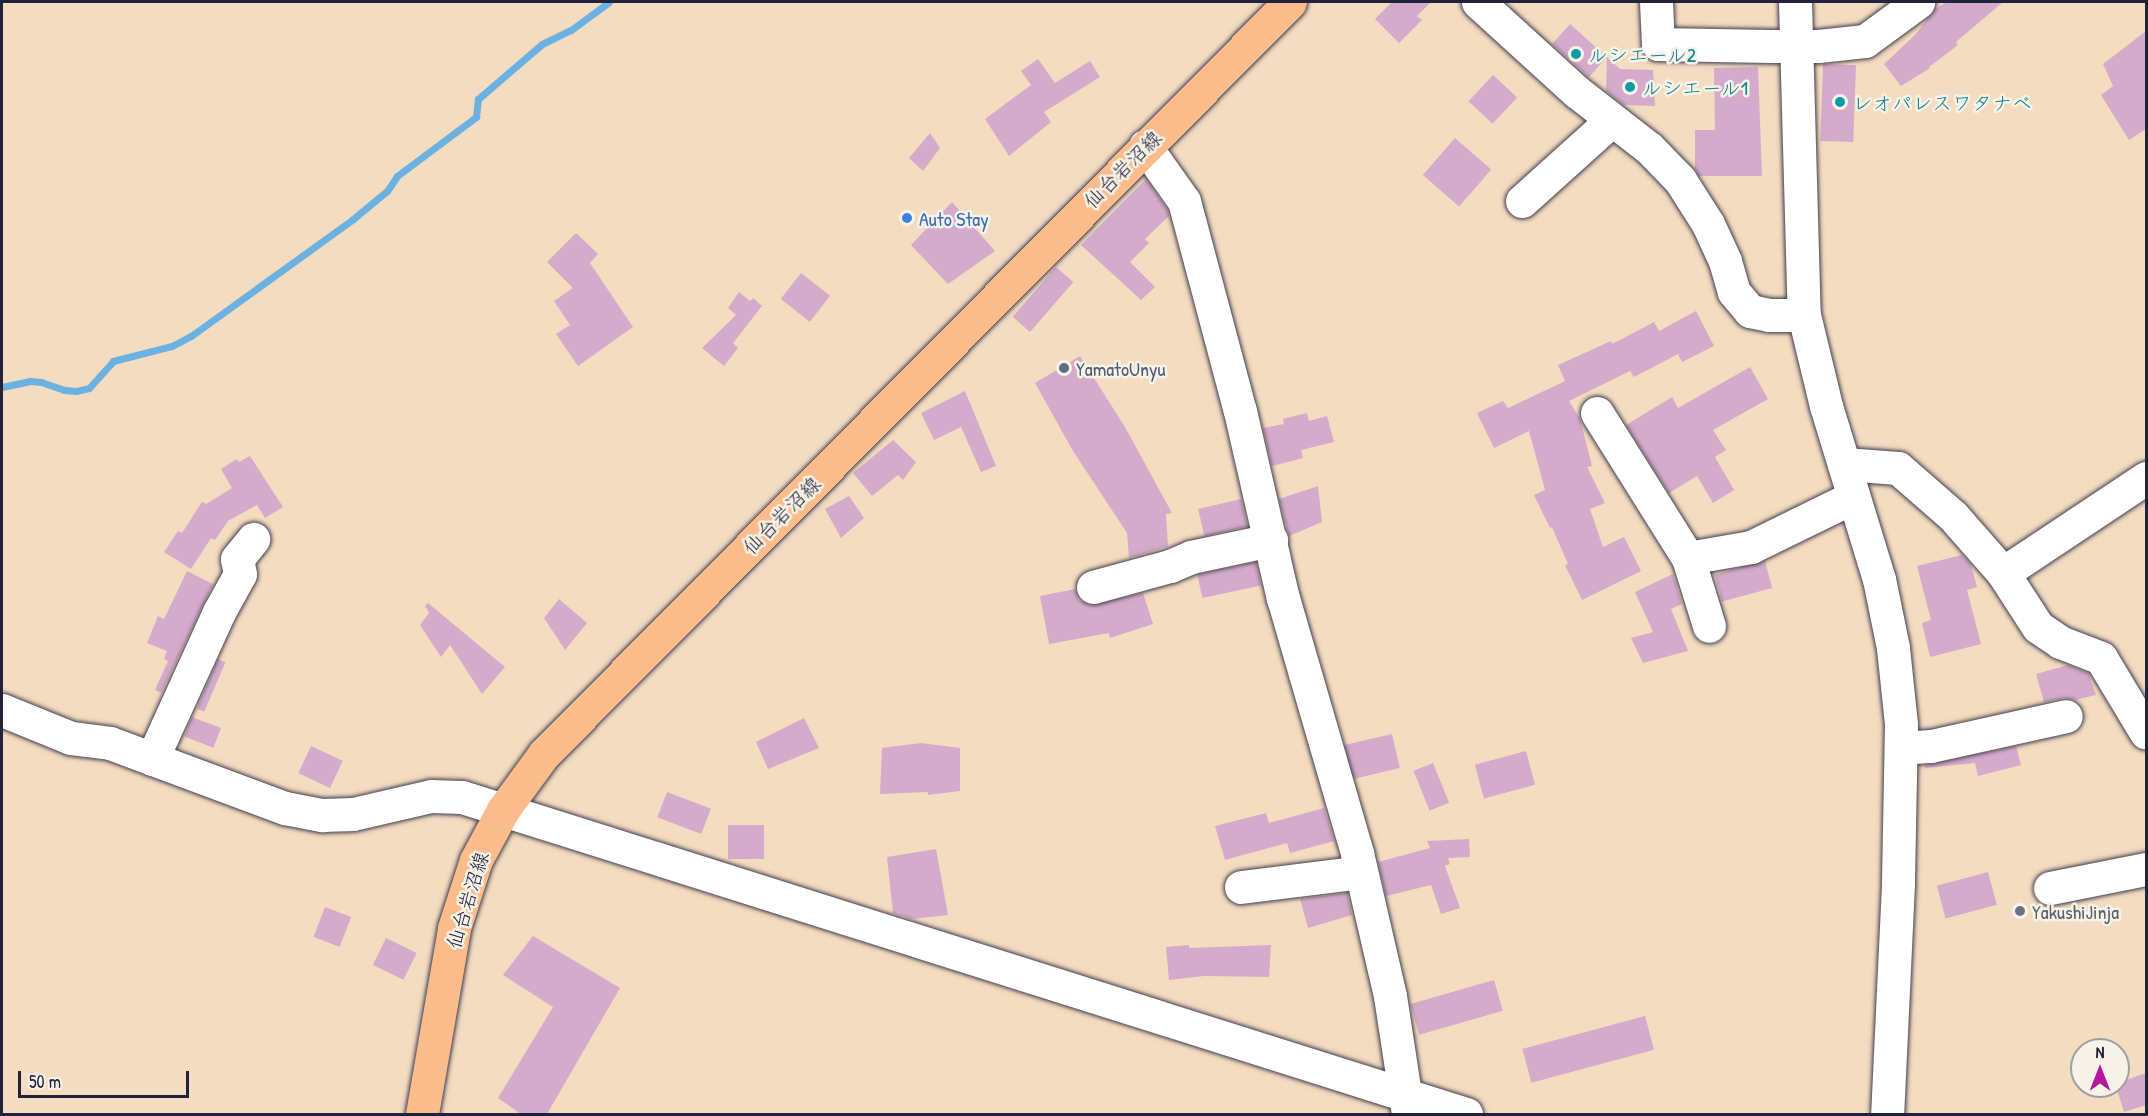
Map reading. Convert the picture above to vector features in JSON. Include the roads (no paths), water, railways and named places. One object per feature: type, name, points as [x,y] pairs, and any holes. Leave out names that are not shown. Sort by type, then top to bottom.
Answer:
[{"type":"main road","name":"仙台岩沼線","points":[[422,1114],[454,928],[476,860],[503,810],[544,754],[1290,2]]},
{"type":"street","points":[[1478,2],[1577,92],[1649,148],[1680,180],[1708,224],[1725,261],[1734,292],[1750,311],[1769,315],[1804,315]]},
{"type":"street","points":[[1656,2],[1658,44],[1796,46],[1864,40],[1918,2]]},
{"type":"street","points":[[1795,2],[1804,315],[1826,406],[1879,579],[1893,648],[1901,724],[1898,884],[1887,1114]]},
{"type":"street","points":[[1522,201],[1612,120]]},
{"type":"street","points":[[1145,146],[1184,201],[1271,540],[1283,598],[1361,872],[1390,996],[1407,1105]]},
{"type":"street","points":[[1597,413],[1688,558],[1709,626]]},
{"type":"street","points":[[1844,464],[1898,468],[1953,516],[2003,573],[2038,627],[2060,642],[2101,658],[2146,733]]},
{"type":"street","points":[[2003,573],[2146,478]]},
{"type":"street","points":[[1688,558],[1751,547],[1853,496]]},
{"type":"street","points":[[152,759],[219,612],[240,574],[237,559],[253,539]]},
{"type":"street","points":[[1092,586],[1170,566],[1191,557],[1271,540]]},
{"type":"street","points":[[2,710],[71,738],[110,743],[285,808],[322,815],[353,814],[431,796],[462,797],[1407,1105],[1466,1114]]},
{"type":"street","points":[[1901,748],[1931,746],[2066,716]]},
{"type":"street","points":[[2050,888],[2146,869]]},
{"type":"street","points":[[1240,887],[1361,872]]},
{"type":"waterway","points":[[2,387],[30,381],[41,382],[64,390],[76,391],[89,388],[113,361],[172,346],[191,336],[353,219],[387,191],[397,176],[476,117],[478,99],[542,44],[571,30],[609,2]]},
{"type":"place","name":"ルシエール2","points":[[1576,54]]},
{"type":"place","name":"ルシエール1","points":[[1630,87]]},
{"type":"place","name":"レオパレスワタナベ","points":[[1840,102]]},
{"type":"place","name":"Auto Stay","points":[[907,218]]},
{"type":"place","name":"YamatoUnyu","points":[[1064,368]]},
{"type":"place","name":"YakushiJinja","points":[[2020,911]]}]
